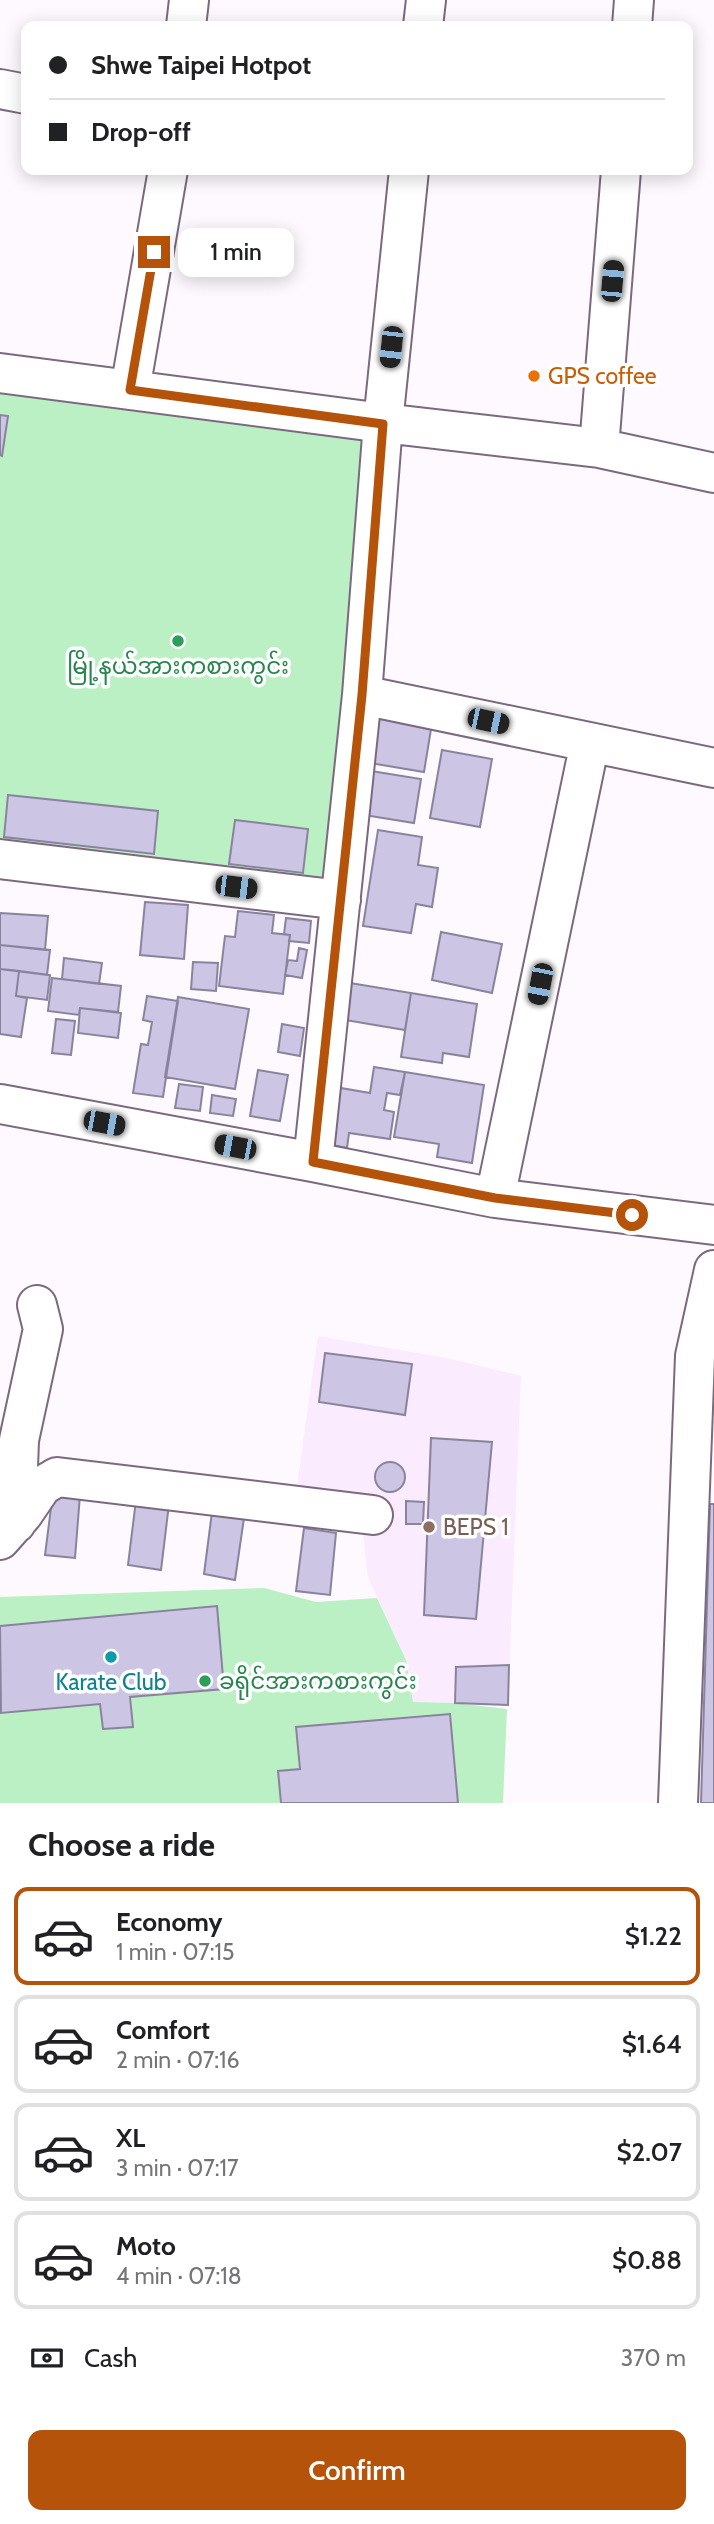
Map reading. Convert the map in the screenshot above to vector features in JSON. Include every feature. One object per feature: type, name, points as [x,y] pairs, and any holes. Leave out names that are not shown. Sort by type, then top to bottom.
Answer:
[{"type":"street","points":[[187,21],[189,0]]},
{"type":"street","points":[[424,21],[426,0]]},
{"type":"street","points":[[632,21],[634,0]]},
{"type":"street","points":[[0,89],[21,93]]},
{"type":"street","points":[[130,390],[166,175]]},
{"type":"street","points":[[313,1162],[362,695],[383,424],[408,175]]},
{"type":"street","points":[[599,448],[621,175]]},
{"type":"street","points":[[0,373],[383,424],[599,448],[714,473]]},
{"type":"street","points":[[362,695],[714,768]]},
{"type":"street","points":[[495,1198],[590,742]]},
{"type":"street","points":[[0,859],[341,900]]},
{"type":"street","points":[[0,1104],[495,1198],[714,1225]]},
{"type":"street","points":[[678,1803],[702,1456],[695,1356],[714,1270]]},
{"type":"street","points":[[8,1531],[19,1440],[43,1329],[37,1306]]},
{"type":"street","points":[[8,1531],[42,1486],[57,1477],[373,1515]]},
{"type":"shaded area","name":"BEPS 1","points":[[318,1336],[447,1358],[521,1376],[508,1705],[413,1702],[406,1660],[368,1577],[363,1535],[294,1507]]},
{"type":"green space","name":"မြို့နယ်အားကစားကွင်း","points":[[0,388],[375,433],[332,892],[0,850]]},
{"type":"green space","name":"ခရိုင်အားကစားကွင်း","points":[[264,1588],[316,1602],[377,1598],[406,1660],[413,1702],[455,1703],[507,1709],[503,1803],[0,1803],[0,1597]]},
{"type":"building","points":[[0,415],[8,416],[2,456],[0,455]]},
{"type":"building","points":[[372,713],[432,723],[424,772],[364,762]]},
{"type":"building","points":[[442,750],[492,759],[480,827],[430,818]]},
{"type":"building","points":[[371,771],[421,779],[414,823],[364,815]]},
{"type":"building","points":[[8,795],[158,811],[154,854],[4,837]]},
{"type":"building","points":[[235,820],[308,829],[303,873],[229,864]]},
{"type":"building","points":[[378,830],[422,837],[418,865],[438,868],[432,907],[416,904],[411,933],[363,926]]},
{"type":"building","points":[[145,902],[188,905],[184,959],[140,955]]},
{"type":"building","points":[[238,911],[274,915],[272,933],[290,935],[283,994],[219,986],[225,936],[235,937]]},
{"type":"building","points":[[0,913],[48,916],[45,950],[0,945]]},
{"type":"building","points":[[286,918],[311,921],[309,943],[289,941],[290,935],[284,934]]},
{"type":"building","points":[[441,932],[502,944],[492,993],[432,980]]},
{"type":"building","points":[[0,945],[50,950],[47,975],[0,969]]},
{"type":"building","points":[[299,948],[307,950],[302,978],[285,975],[288,960],[297,961]]},
{"type":"building","points":[[64,958],[102,963],[99,984],[62,979]]},
{"type":"building","points":[[193,962],[218,963],[216,991],[191,989]]},
{"type":"building","points":[[0,969],[19,971],[16,996],[27,998],[21,1037],[0,1034]]},
{"type":"building","points":[[19,971],[50,975],[47,1000],[16,996]]},
{"type":"building","points":[[52,978],[121,986],[118,1012],[80,1008],[79,1015],[48,1011]]},
{"type":"building","points":[[350,983],[411,993],[405,1030],[345,1020]]},
{"type":"building","points":[[411,993],[477,1004],[469,1057],[443,1053],[442,1063],[401,1057]]},
{"type":"building","points":[[147,996],[178,1001],[163,1097],[133,1093],[141,1044],[148,1045],[152,1022],[143,1020]]},
{"type":"building","points":[[178,997],[249,1009],[235,1089],[165,1077]]},
{"type":"building","points":[[80,1008],[121,1013],[118,1038],[78,1033]]},
{"type":"building","points":[[56,1019],[75,1021],[71,1055],[52,1053]]},
{"type":"building","points":[[282,1024],[304,1028],[300,1056],[278,1052]]},
{"type":"building","points":[[374,1067],[405,1072],[400,1095],[387,1093],[384,1110],[394,1112],[390,1139],[349,1133],[347,1148],[326,1144],[335,1087],[370,1093]]},
{"type":"building","points":[[258,1070],[288,1075],[280,1121],[250,1116]]},
{"type":"building","points":[[405,1072],[484,1085],[472,1163],[437,1157],[439,1144],[394,1137]]},
{"type":"building","points":[[179,1084],[203,1087],[200,1111],[175,1108]]},
{"type":"building","points":[[212,1095],[236,1099],[233,1116],[210,1113]]},
{"type":"building","points":[[325,1353],[412,1364],[405,1415],[319,1402]]},
{"type":"building","points":[[431,1438],[492,1442],[476,1619],[424,1615]]},
{"type":"building","points":[[390,1462],[401,1466],[405,1477],[401,1488],[390,1492],[379,1488],[375,1477],[379,1466]]},
{"type":"building","points":[[53,1492],[80,1495],[75,1558],[45,1555]]},
{"type":"building","points":[[136,1500],[169,1504],[161,1570],[128,1565]]},
{"type":"building","points":[[406,1501],[424,1502],[423,1524],[406,1524]]},
{"type":"building","points":[[710,1504],[714,1504],[714,1803],[701,1803]]},
{"type":"building","points":[[212,1512],[244,1518],[235,1580],[204,1574]]},
{"type":"building","points":[[304,1528],[336,1533],[330,1595],[296,1591]]},
{"type":"building","name":"Karate Club","points":[[217,1606],[224,1689],[130,1697],[133,1727],[103,1729],[100,1704],[1,1713],[0,1626]]},
{"type":"building","points":[[509,1665],[508,1705],[455,1703],[456,1667]]},
{"type":"building","points":[[450,1714],[458,1803],[281,1803],[278,1771],[300,1769],[296,1727]]},
{"type":"place","name":"GPS coffee","points":[[534,376]]},
{"type":"place","name":"မြို့နယ်အားကစားကွင်း","points":[[178,641]]},
{"type":"place","name":"BEPS 1","points":[[429,1527]]},
{"type":"place","name":"Karate Club","points":[[111,1657]]},
{"type":"place","name":"ခရိုင်အားကစားကွင်း","points":[[205,1681]]},
{"type":"route","points":[[154,252],[130,390],[383,424],[362,695],[313,1162],[495,1198],[632,1215]]}]
